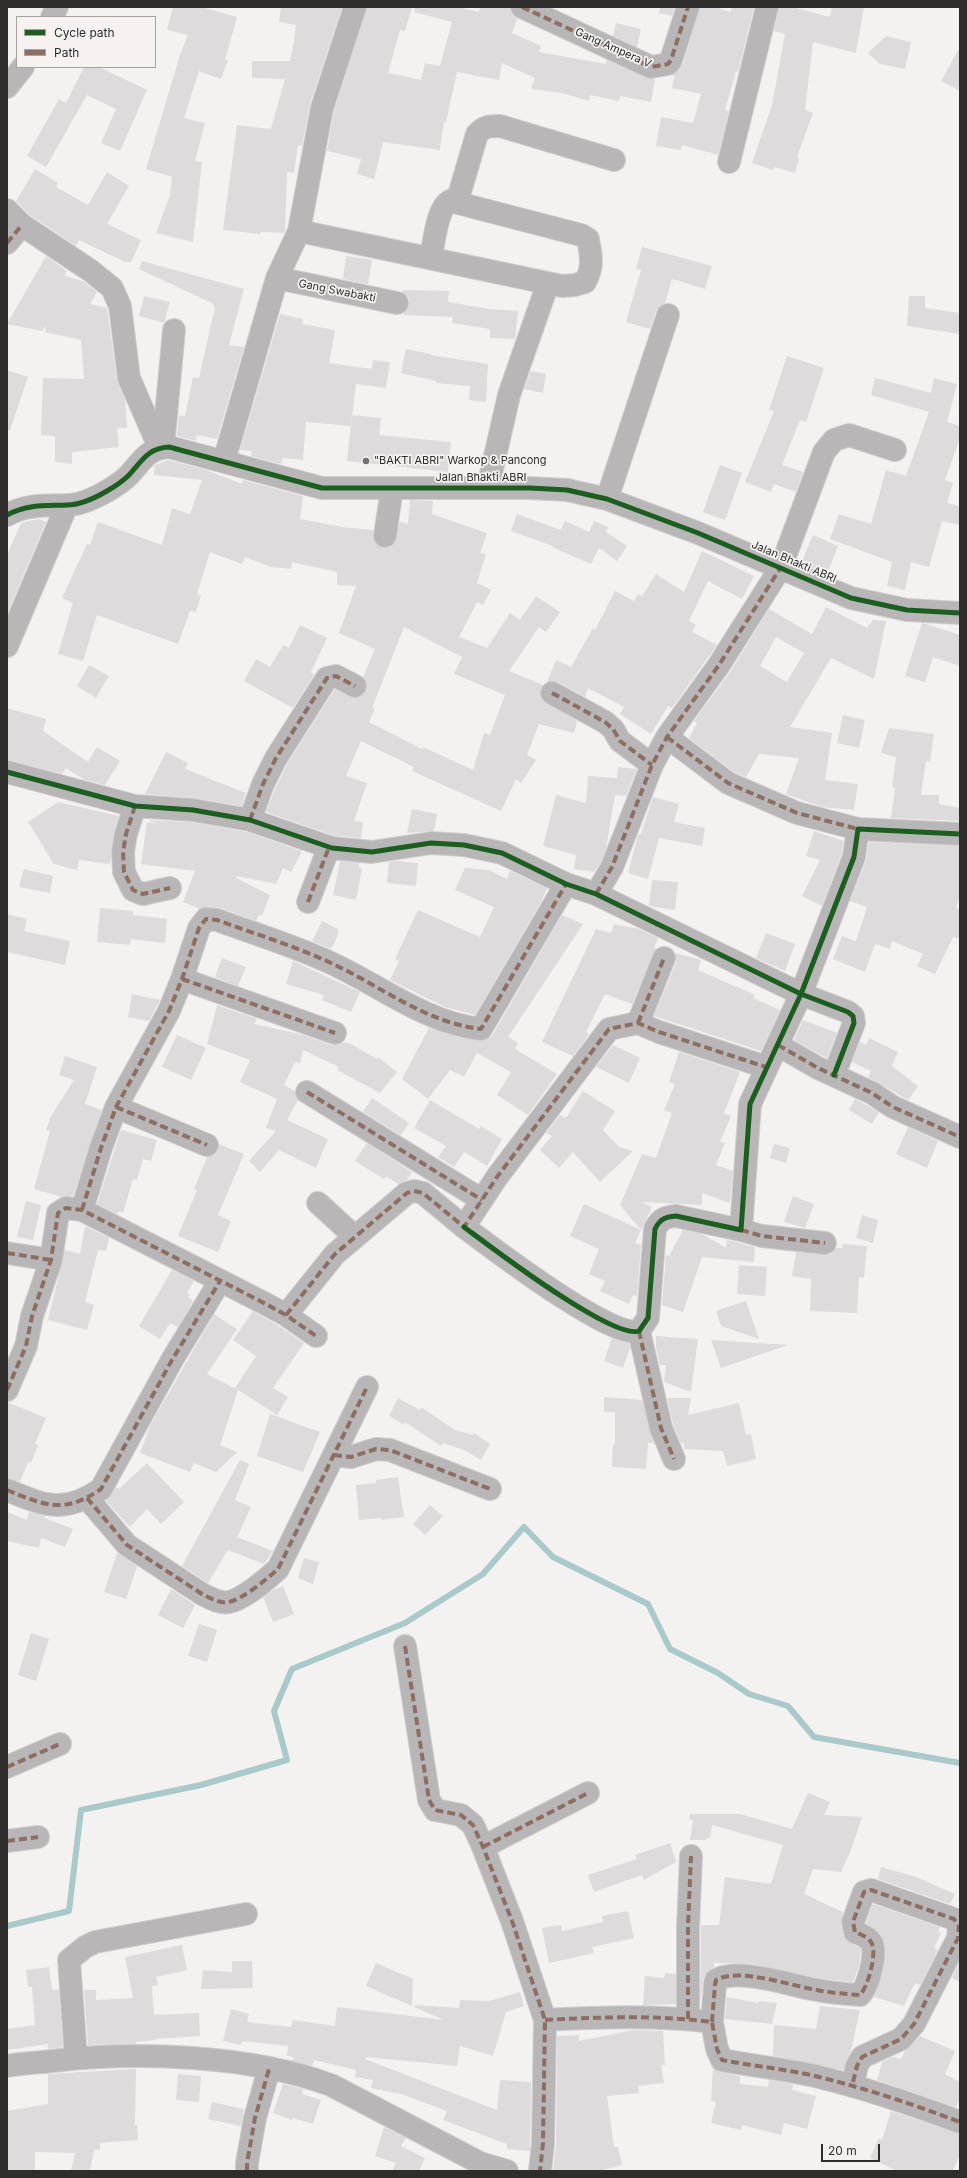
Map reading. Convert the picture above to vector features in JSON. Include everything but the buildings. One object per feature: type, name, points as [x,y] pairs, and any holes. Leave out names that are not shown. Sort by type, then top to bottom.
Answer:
[{"type":"street","points":[[52,16],[57,7]]},
{"type":"street","points":[[224,461],[277,278],[300,231],[322,108],[355,7]]},
{"type":"street","name":"Gang Ampera V","points":[[524,7],[652,67],[668,64],[671,60],[688,7]]},
{"type":"street","points":[[729,162],[767,7]]},
{"type":"street","points":[[7,87],[22,68]]},
{"type":"street","points":[[457,202],[477,134],[482,128],[488,126],[500,126],[614,160]]},
{"type":"street","points":[[300,231],[431,257],[562,286],[575,285],[585,282],[590,273],[592,258],[588,239],[581,235],[450,201],[442,208],[431,257]]},
{"type":"street","points":[[7,210],[22,225],[91,271],[112,288],[120,306],[129,378],[161,447]]},
{"type":"street","points":[[7,243],[22,225]]},
{"type":"street","name":"Gang Swabakti","points":[[277,278],[398,303]]},
{"type":"street","points":[[488,487],[509,395],[548,283]]},
{"type":"street","points":[[607,499],[668,315]]},
{"type":"street","points":[[161,447],[174,330]]},
{"type":"street","points":[[596,894],[612,867],[652,765],[667,737],[719,665],[781,567],[824,452],[834,440],[849,435],[895,450]]},
{"type":"street","points":[[7,514],[30,506],[68,505],[85,501],[107,491],[128,476],[149,452],[161,447]]},
{"type":"street","name":"Jalan Bhakti ABRI","points":[[161,447],[169,447],[224,461],[302,484],[322,488],[488,487],[567,490],[607,499],[781,567],[858,600],[907,610],[960,613]]},
{"type":"street","points":[[385,536],[392,488]]},
{"type":"street","points":[[7,646],[68,505]]},
{"type":"street","points":[[250,820],[276,758],[327,678],[336,676],[354,686]]},
{"type":"street","points":[[552,693],[605,722],[613,729],[620,741],[652,765]]},
{"type":"street","points":[[667,737],[728,783],[797,813],[858,829],[960,834]]},
{"type":"street","points":[[7,772],[135,806],[193,810],[250,820],[329,847],[372,852],[431,843],[464,845],[502,853],[517,859],[534,870],[566,884],[596,894],[802,994],[848,1012],[853,1016],[852,1030],[834,1075]]},
{"type":"street","points":[[135,806],[126,834],[124,872],[133,890],[143,894],[170,888]]},
{"type":"street","points":[[742,1230],[750,1104],[766,1067],[802,994],[854,858],[858,829]]},
{"type":"street","points":[[308,902],[329,847]]},
{"type":"street","points":[[82,1210],[100,1148],[116,1107],[169,1011],[201,924],[206,920],[217,920],[331,962],[421,1010],[454,1023],[480,1029],[566,884]]},
{"type":"street","points":[[638,1023],[664,958]]},
{"type":"street","points":[[182,979],[335,1033]]},
{"type":"street","points":[[464,1227],[496,1177],[609,1029],[638,1023],[659,1032],[766,1067]]},
{"type":"street","points":[[778,1045],[834,1075],[872,1093],[893,1107],[960,1137]]},
{"type":"street","points":[[307,1092],[482,1200]]},
{"type":"street","points":[[116,1107],[207,1145]]},
{"type":"street","points":[[286,1315],[335,1254],[354,1236],[382,1216],[406,1194],[414,1191],[423,1193],[464,1227],[573,1304],[628,1332],[639,1331]]},
{"type":"street","points":[[318,1203],[354,1236]]},
{"type":"street","points":[[7,1390],[26,1346],[32,1316],[50,1260],[58,1213],[66,1208],[82,1210],[286,1315],[316,1336]]},
{"type":"street","points":[[674,1459],[661,1428],[639,1331],[648,1318],[655,1229],[660,1220],[667,1217],[676,1216],[742,1230],[762,1236],[825,1244]]},
{"type":"street","points":[[7,1253],[50,1260]]},
{"type":"street","points":[[7,1490],[36,1503],[54,1506],[72,1504],[87,1498],[101,1489],[172,1360],[220,1281]]},
{"type":"street","points":[[87,1498],[127,1546],[202,1594],[213,1600],[229,1602],[261,1584],[278,1569],[367,1387]]},
{"type":"street","points":[[334,1455],[351,1457],[376,1449],[390,1450],[490,1489]]},
{"type":"street","points":[[404,1646],[429,1800],[435,1810],[461,1815],[473,1825],[483,1846],[512,1921],[546,2020],[543,2143],[540,2171]]},
{"type":"street","points":[[7,1767],[60,1744]]},
{"type":"street","points":[[483,1846],[588,1793]]},
{"type":"street","points":[[7,1841],[38,1837]]},
{"type":"street","points":[[688,2019],[688,1927],[691,1856]]},
{"type":"street","points":[[852,2086],[857,2066],[862,2057],[901,2039],[914,2024],[958,1938],[959,1926],[954,1919],[871,1890],[864,1892],[853,1922],[855,1932],[871,1941],[875,1950],[865,1990],[860,1995],[818,1991],[741,1976],[723,1976],[716,1980],[712,2022],[717,2050],[722,2060],[815,2076],[898,2099],[960,2122]]},
{"type":"street","points":[[76,2058],[69,1960],[85,1947],[95,1942],[246,1914]]},
{"type":"street","points":[[546,2020],[612,2017],[688,2019],[712,2022]]},
{"type":"street","points":[[7,2066],[76,2058],[117,2056],[201,2058],[308,2077],[331,2085],[479,2167],[507,2171]]},
{"type":"street","points":[[247,2171],[255,2118],[269,2069]]},
{"type":"waterway","points":[[7,1926],[69,1911],[81,1810],[201,1785],[287,1760],[274,1711],[292,1669],[405,1623],[483,1574],[524,1527],[553,1557],[648,1604],[670,1649],[718,1673],[749,1694],[788,1706],[814,1737],[960,1763]]},
{"type":"marked path","points":[[522,7],[651,67],[668,64],[671,60],[688,7]]},
{"type":"marked path","points":[[7,243],[22,225]]},
{"type":"marked path","points":[[596,894],[612,867],[652,765],[667,737],[719,665],[781,567]]},
{"type":"marked path","points":[[250,820],[263,784],[276,758],[327,678],[336,676],[355,686]]},
{"type":"marked path","points":[[552,693],[605,722],[613,729],[620,741],[652,765]]},
{"type":"marked path","points":[[667,737],[728,783],[797,813],[858,829]]},
{"type":"marked path","points":[[135,806],[126,834],[123,852],[124,872],[133,890],[143,894],[170,888]]},
{"type":"marked path","points":[[308,902],[329,847]]},
{"type":"marked path","points":[[82,1210],[101,1148],[116,1107],[169,1011],[182,979],[199,928],[206,919],[217,920],[303,951],[349,972],[422,1011],[441,1019],[481,1029],[566,884]]},
{"type":"marked path","points":[[638,1023],[664,958]]},
{"type":"marked path","points":[[182,979],[335,1033]]},
{"type":"marked path","points":[[286,1315],[335,1254],[407,1193],[414,1191],[423,1193],[464,1227],[497,1177],[609,1029],[638,1023],[659,1032],[766,1067]]},
{"type":"marked path","points":[[778,1045],[818,1068],[872,1093],[893,1107],[960,1137]]},
{"type":"marked path","points":[[307,1092],[482,1200]]},
{"type":"marked path","points":[[116,1107],[207,1145]]},
{"type":"marked path","points":[[7,1390],[26,1346],[32,1316],[51,1260],[58,1213],[66,1208],[82,1210],[264,1303],[286,1315],[316,1336]]},
{"type":"marked path","points":[[741,1230],[762,1236],[825,1243]]},
{"type":"marked path","points":[[7,1253],[51,1260]]},
{"type":"marked path","points":[[7,1490],[44,1503],[65,1505],[88,1497],[101,1489],[172,1360],[220,1281]]},
{"type":"marked path","points":[[639,1331],[661,1428],[674,1459]]},
{"type":"marked path","points":[[87,1498],[127,1545],[202,1594],[222,1602],[235,1600],[255,1588],[278,1569],[367,1387]]},
{"type":"marked path","points":[[334,1455],[351,1457],[376,1449],[390,1450],[490,1489]]},
{"type":"marked path","points":[[405,1646],[429,1800],[435,1810],[461,1815],[473,1825],[512,1921],[545,2020],[543,2143],[540,2171]]},
{"type":"marked path","points":[[7,1767],[60,1744]]},
{"type":"marked path","points":[[483,1847],[588,1793]]},
{"type":"marked path","points":[[7,1841],[38,1837]]},
{"type":"marked path","points":[[688,2019],[688,1927],[691,1856]]},
{"type":"marked path","points":[[712,2022],[716,1980],[726,1977],[751,1976],[822,1991],[860,1995],[866,1985],[873,1961],[873,1947],[870,1940],[855,1932],[853,1922],[864,1892],[871,1890],[954,1919],[959,1926],[958,1938],[914,2024],[901,2039],[862,2057],[857,2066],[852,2086]]},
{"type":"marked path","points":[[545,2020],[608,2017],[671,2018],[712,2022],[717,2049],[722,2060],[815,2076],[888,2097],[960,2122]]},
{"type":"marked path","points":[[247,2171],[255,2118],[269,2069]]},
{"type":"cycle path","points":[[7,515],[14,511],[29,507],[72,505],[92,499],[124,479],[146,456],[156,450],[169,447],[322,488],[530,488],[567,490],[607,499],[698,533],[851,598],[907,610],[960,613]]},
{"type":"cycle path","points":[[7,772],[135,806],[193,810],[250,820],[332,848],[372,852],[431,843],[464,845],[502,853],[566,884],[596,894],[801,994],[848,1012],[853,1016],[854,1023],[834,1075]]},
{"type":"cycle path","points":[[464,1227],[524,1271],[579,1307],[604,1321],[625,1330],[639,1331],[648,1318],[655,1229],[661,1221],[666,1218],[676,1216],[741,1230],[750,1104],[801,994],[854,857],[858,829],[960,834]]},
{"type":"place","name":"\"BAKTI ABRI\" Warkop & Pancong","points":[[366,461]]}]
